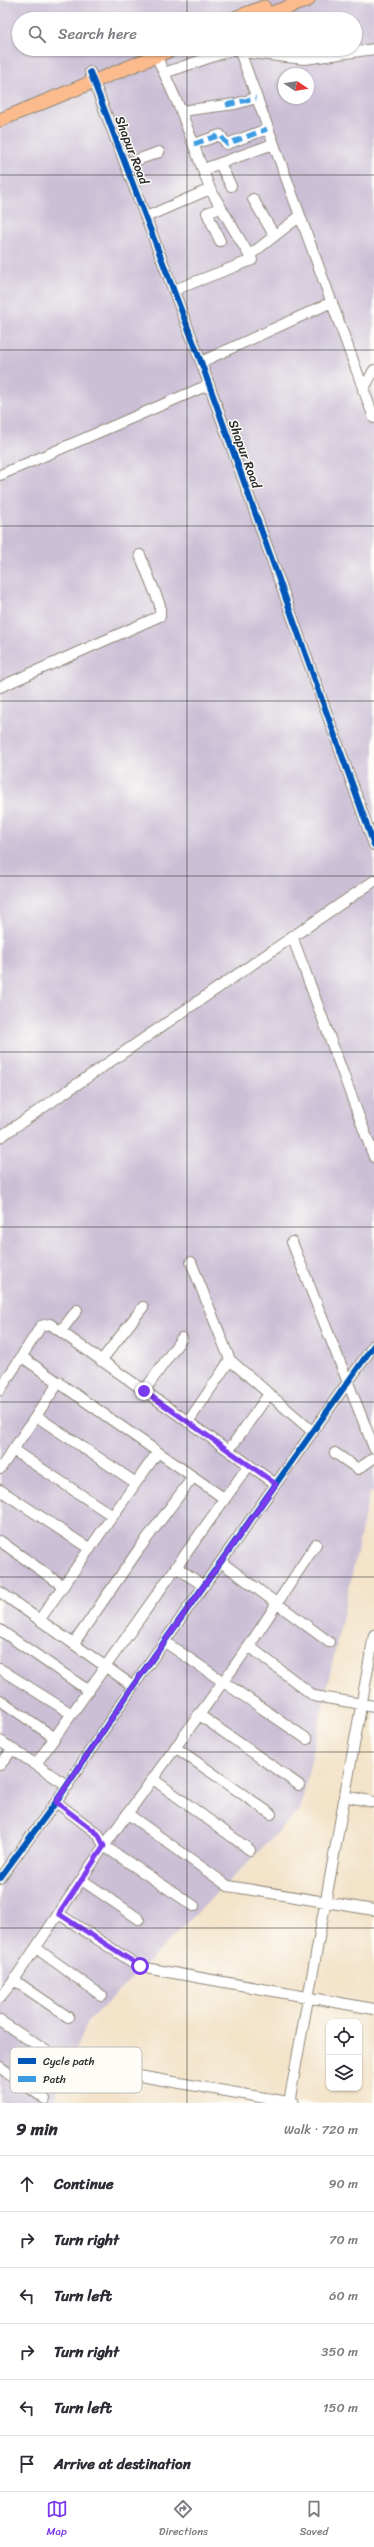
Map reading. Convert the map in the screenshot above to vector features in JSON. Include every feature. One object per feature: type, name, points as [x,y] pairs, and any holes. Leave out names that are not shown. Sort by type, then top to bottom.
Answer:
[{"type":"main road","points":[[251,12],[284,0]]},
{"type":"main road","points":[[275,12],[308,0]]},
{"type":"main road","points":[[0,111],[144,56]]},
{"type":"main road","points":[[0,120],[92,76]]},
{"type":"street","points":[[362,51],[374,49]]},
{"type":"street","points":[[156,56],[181,111],[204,169],[210,189],[220,208],[250,254],[252,260],[174,290]]},
{"type":"street","points":[[164,73],[219,56]]},
{"type":"street","points":[[240,56],[332,302],[362,390],[374,418]]},
{"type":"street","points":[[283,56],[305,59],[326,56]]},
{"type":"street","name":"Shapur Road","points":[[92,76],[174,290],[374,845]]},
{"type":"street","points":[[181,111],[235,104],[256,98]]},
{"type":"street","points":[[194,144],[220,135],[227,144],[267,129]]},
{"type":"street","points":[[204,169],[273,144]]},
{"type":"street","points":[[126,164],[159,152]]},
{"type":"street","points":[[220,164],[231,186]]},
{"type":"street","points":[[146,217],[210,189]]},
{"type":"street","points":[[253,199],[274,235]]},
{"type":"street","points":[[220,208],[207,213],[220,241]]},
{"type":"street","points":[[250,254],[300,216]]},
{"type":"street","points":[[200,362],[332,302]]},
{"type":"street","points":[[362,390],[374,370]]},
{"type":"street","points":[[0,475],[208,385]]},
{"type":"street","points":[[0,687],[160,616],[160,605],[140,555]]},
{"type":"street","points":[[0,1136],[374,881]]},
{"type":"street","points":[[292,936],[374,1157]]},
{"type":"street","points":[[292,1242],[374,1448]]},
{"type":"street","points":[[191,1262],[230,1360],[313,1432]]},
{"type":"street","points":[[101,1361],[143,1307]]},
{"type":"street","points":[[61,1331],[77,1310]]},
{"type":"street","points":[[0,1390],[41,1326],[50,1324],[276,1484]]},
{"type":"street","points":[[144,1391],[182,1338]]},
{"type":"street","points":[[0,1878],[68,1786],[133,1686],[374,1346]]},
{"type":"street","points":[[22,1357],[157,1453],[225,1499]]},
{"type":"street","points":[[188,1422],[230,1360]]},
{"type":"street","points":[[0,1469],[59,1382]]},
{"type":"street","points":[[229,1450],[269,1394]]},
{"type":"street","points":[[36,1416],[136,1484]]},
{"type":"street","points":[[13,1450],[113,1516]]},
{"type":"street","points":[[40,1619],[157,1453]]},
{"type":"street","points":[[335,1453],[358,1469],[374,1458]]},
{"type":"street","points":[[36,1764],[249,1465]]},
{"type":"street","points":[[74,1643],[139,1549],[193,1477]]},
{"type":"street","points":[[0,1490],[90,1549]]},
{"type":"street","points":[[0,1541],[63,1586]]},
{"type":"street","points":[[0,1997],[14,1980],[104,1846],[154,1779],[198,1714],[249,1646],[316,1544]]},
{"type":"street","points":[[221,1562],[329,1642]]},
{"type":"street","points":[[176,1567],[204,1586]]},
{"type":"street","points":[[0,1592],[133,1686]]},
{"type":"street","points":[[0,1630],[89,1691]]},
{"type":"street","points":[[142,2077],[291,2103],[308,1996],[360,1704],[374,1635]]},
{"type":"street","points":[[165,1642],[224,1680],[307,1739]]},
{"type":"street","points":[[249,1646],[314,1696],[374,1706]]},
{"type":"street","points":[[1,1672],[72,1714]]},
{"type":"street","points":[[0,1700],[55,1738]]},
{"type":"street","points":[[198,1714],[299,1785]]},
{"type":"street","points":[[0,1741],[68,1786]]},
{"type":"street","points":[[175,1747],[271,1814]]},
{"type":"street","points":[[0,1765],[12,1750]]},
{"type":"street","points":[[154,1779],[250,1850]]},
{"type":"street","points":[[344,1796],[374,1802]]},
{"type":"street","points":[[56,1802],[98,1834],[104,1846],[194,1906]]},
{"type":"street","points":[[128,1814],[228,1886],[374,1910]]},
{"type":"street","points":[[82,1880],[139,1919]]},
{"type":"street","points":[[59,1914],[140,1966],[374,2009]]},
{"type":"street","points":[[36,1948],[102,1996]]},
{"type":"street","points":[[14,1980],[68,2017]]},
{"type":"street","points":[[0,2021],[40,2047]]},
{"type":"street","points":[[0,2067],[10,2074]]},
{"type":"street","points":[[37,2093],[45,2099]]},
{"type":"shaded area","points":[[0,0],[374,0],[374,1493],[370,1492],[300,1810],[88,2022],[77,2047],[10,2047],[10,2093],[56,2093],[52,2103],[0,2103]]},
{"type":"marked path","points":[[226,105],[256,98]]},
{"type":"marked path","points":[[194,144],[220,135],[227,144],[267,129]]},
{"type":"cycle path","points":[[90,72],[201,362],[374,845]]},
{"type":"cycle path","points":[[0,1878],[56,1802],[133,1686],[374,1345]]},
{"type":"route","points":[[140,1966],[59,1914],[104,1846],[98,1834],[56,1802],[133,1686],[276,1484],[144,1391]]}]
